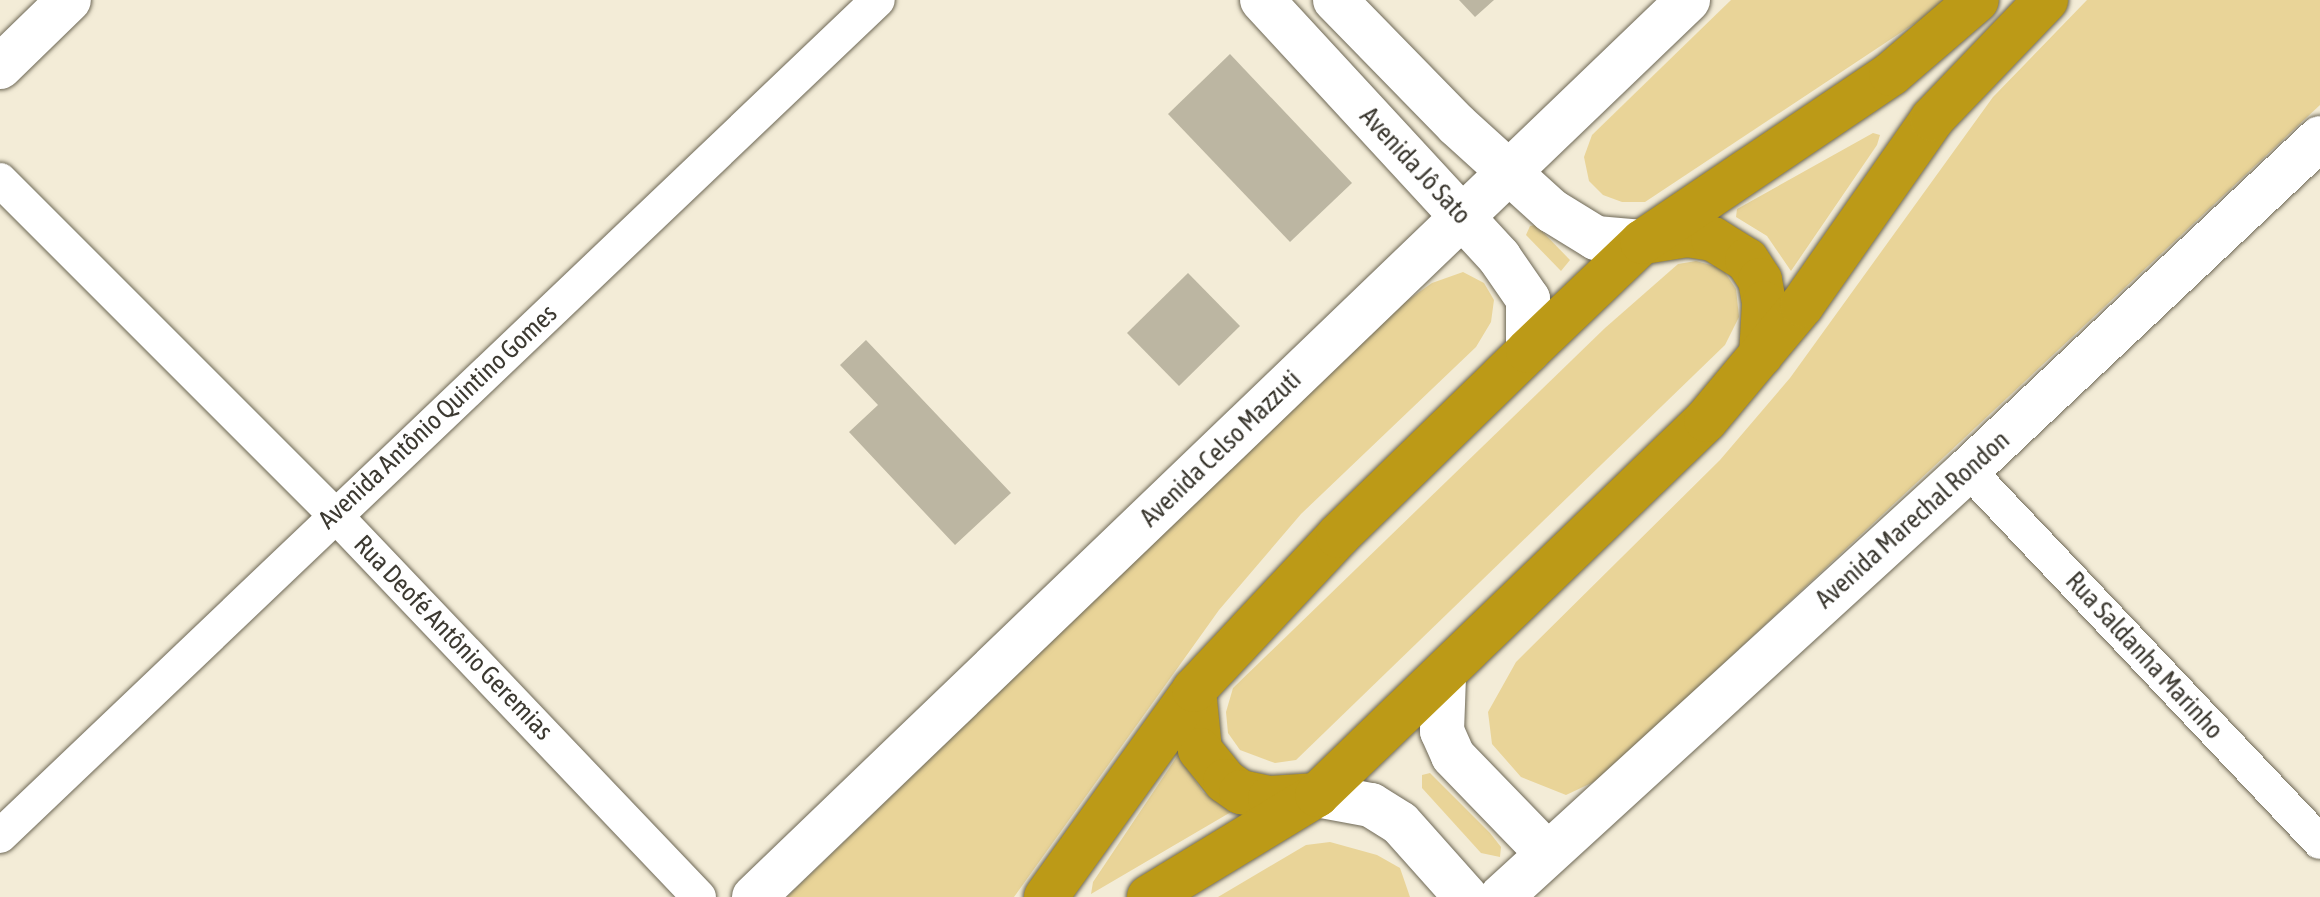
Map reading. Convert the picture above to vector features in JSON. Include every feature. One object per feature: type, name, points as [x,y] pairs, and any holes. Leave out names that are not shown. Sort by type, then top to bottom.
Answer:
[{"type":"highway","points":[[1046,897],[1194,690],[1338,536],[1528,351],[1642,242],[1891,74],[1977,0]]},
{"type":"highway","points":[[1149,897],[1317,795],[1444,677],[1706,420],[1761,355],[1932,119],[2046,0]]},
{"type":"highway","points":[[1642,242],[1687,235],[1713,239],[1747,260],[1760,280],[1764,303],[1761,355]]},
{"type":"highway","points":[[1194,690],[1200,750],[1225,781],[1241,792],[1270,798],[1317,795]]},
{"type":"main road","points":[[0,67],[69,0]]},
{"type":"main road","name":"Avenida Jô Sato","points":[[1262,0],[1463,217],[1528,299],[1528,351]]},
{"type":"main road","points":[[1335,0],[1507,172],[1552,211],[1596,238],[1642,242]]},
{"type":"main road","name":"Avenida Celso Mazzuti","points":[[754,897],[1688,0]]},
{"type":"main road","name":"Avenida Marechal Rondon","points":[[1511,893],[1547,853],[1968,470],[2320,138]]},
{"type":"main road","points":[[1444,677],[1442,731],[1453,756],[1547,853]]},
{"type":"main road","points":[[1317,795],[1371,805],[1400,823],[1466,897]]},
{"type":"street","name":"Avenida Antônio Quintino Gomes","points":[[0,836],[334,514],[878,0]]},
{"type":"street","name":"Rua Deofé Antônio Geremias","points":[[0,180],[334,514],[699,897]]},
{"type":"street","name":"Rua Saldanha Marinho","points":[[1968,470],[2320,842]]},
{"type":"shaded area","points":[[1731,0],[1950,0],[1645,202],[1622,202],[1603,195],[1589,181],[1584,157],[1592,135]]},
{"type":"shaded area","points":[[2087,0],[2320,0],[2320,105],[1600,779],[1566,795],[1521,777],[1492,744],[1488,712],[1516,662],[1720,460],[1790,378],[1993,97]]},
{"type":"shaded area","points":[[1873,133],[1880,135],[1877,145],[1791,271],[1767,236],[1736,217],[1737,209]]},
{"type":"shaded area","points":[[1536,225],[1570,260],[1561,271],[1526,235],[1530,226]]},
{"type":"shaded area","points":[[1696,261],[1722,268],[1736,289],[1739,317],[1725,345],[1296,760],[1275,763],[1240,750],[1228,733],[1226,712],[1233,688],[1605,328],[1678,264]]},
{"type":"shaded area","points":[[1463,272],[1484,283],[1494,300],[1491,322],[1476,347],[1301,514],[1219,610],[1014,897],[787,897],[1398,307],[1432,283]]},
{"type":"shaded area","points":[[1178,755],[1203,792],[1231,812],[1091,894],[1093,882]]},
{"type":"shaded area","points":[[1430,773],[1490,833],[1501,847],[1500,857],[1481,853],[1422,788],[1422,775]]},
{"type":"shaded area","points":[[1330,842],[1377,855],[1400,868],[1410,897],[1218,897],[1306,845]]},
{"type":"building","points":[[1459,0],[1494,0],[1475,17]]},
{"type":"building","points":[[1230,54],[1352,183],[1290,242],[1168,114]]},
{"type":"building","points":[[1188,273],[1240,326],[1179,386],[1127,333]]},
{"type":"building","points":[[866,340],[1011,493],[955,545],[849,432],[878,405],[840,365]]}]
